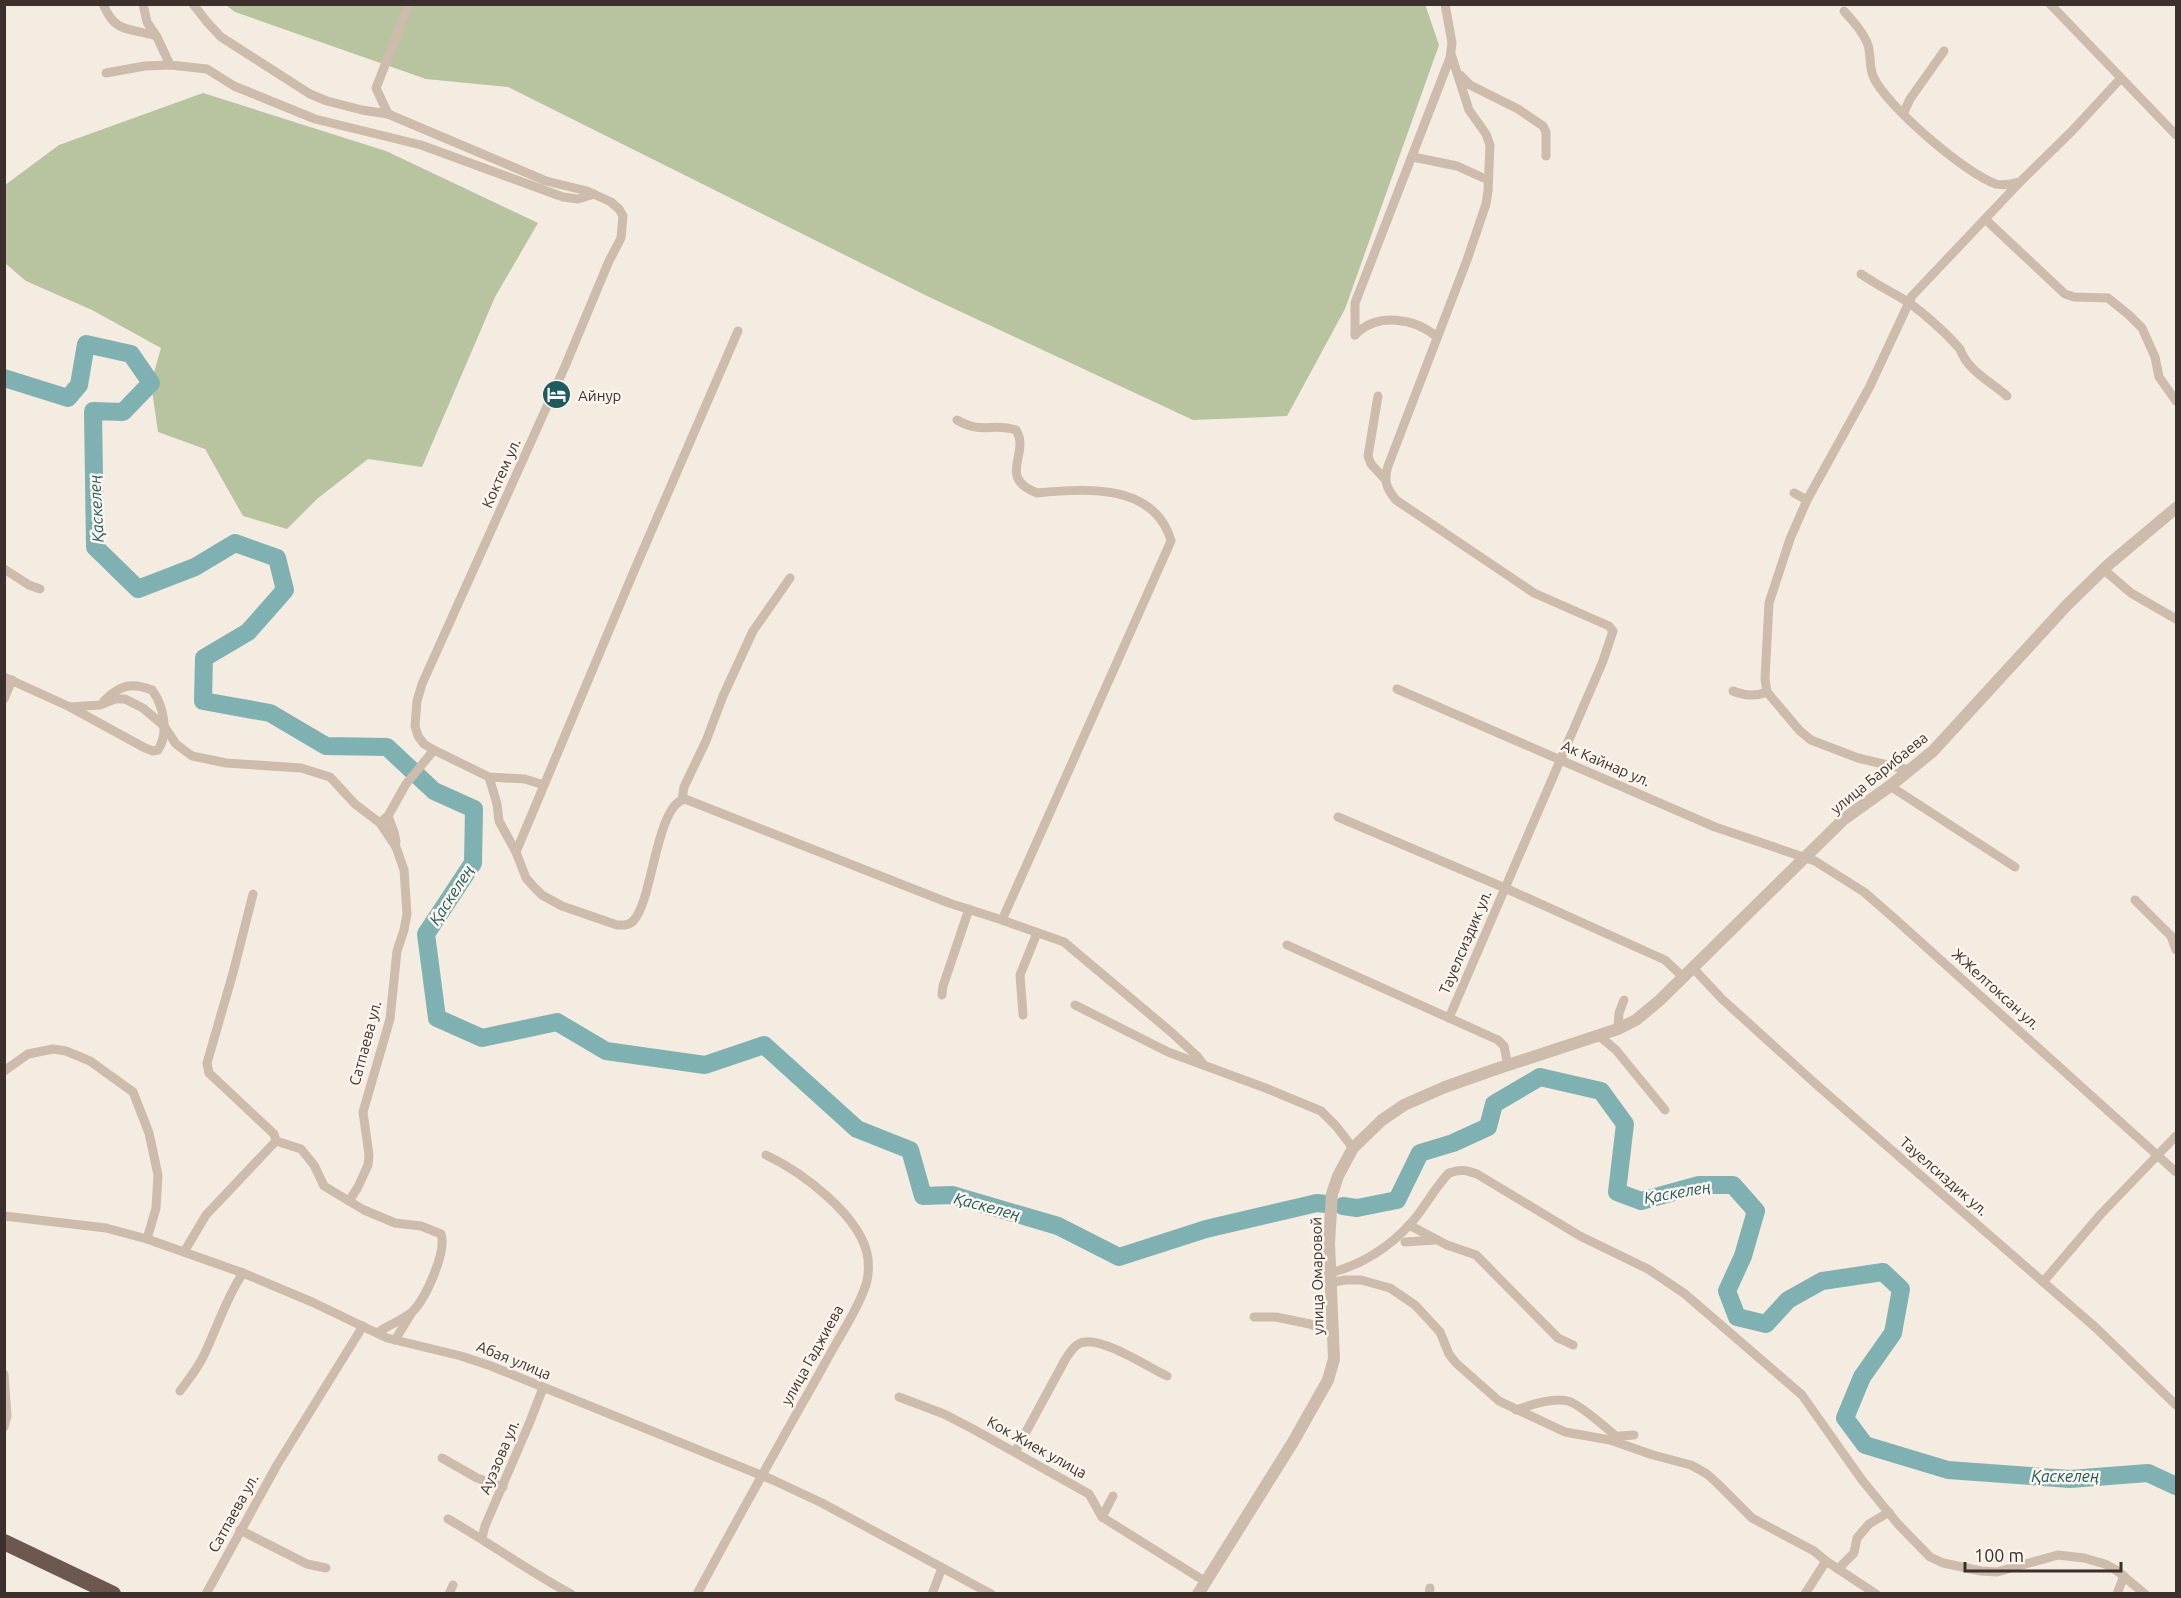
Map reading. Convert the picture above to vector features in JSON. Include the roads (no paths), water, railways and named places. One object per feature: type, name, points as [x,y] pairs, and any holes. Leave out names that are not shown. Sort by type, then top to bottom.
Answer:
[{"type":"highway","points":[[4,1542],[113,1593]]},
{"type":"street","points":[[103,4],[116,26],[157,37]]},
{"type":"street","points":[[143,4],[147,22],[170,65]]},
{"type":"street","points":[[194,4],[221,37],[310,94],[362,110],[388,114],[546,181],[594,194]]},
{"type":"street","points":[[388,114],[376,88],[408,4]]},
{"type":"street","points":[[1437,337],[1420,326],[1396,320],[1372,322],[1355,335],[1355,303],[1451,54],[1452,43],[1445,4]]},
{"type":"street","points":[[2050,4],[2176,135]]},
{"type":"street","points":[[1844,11],[1857,25],[1868,44],[1873,76],[1916,127],[1980,177],[1999,185],[2021,181]]},
{"type":"street","points":[[1903,114],[1910,99],[1944,51]]},
{"type":"street","points":[[1384,478],[1486,204],[1491,157],[1490,145],[1486,134],[1469,110],[1451,54]]},
{"type":"street","points":[[106,72],[170,65],[207,69],[234,86],[315,119],[421,145],[563,197],[578,199],[594,194]]},
{"type":"street","points":[[1458,74],[1470,85],[1518,109],[1543,126],[1546,132],[1546,156]]},
{"type":"street","points":[[1909,770],[1858,758],[1810,740],[1767,692],[1765,680],[1769,603],[1790,538],[1807,500],[1869,388],[1912,296],[2121,78]]},
{"type":"street","points":[[1413,157],[1457,166],[1488,180]]},
{"type":"street","name":"Коктем ул.","points":[[434,750],[418,736],[415,726],[422,684],[566,364],[623,230],[623,216],[619,208],[594,194]]},
{"type":"street","points":[[1985,219],[2065,294],[2074,297],[2108,298],[2129,315],[2142,328],[2155,357],[2159,377],[2176,401]]},
{"type":"street","points":[[1861,274],[1908,303],[1956,344],[1973,368],[2007,396]]},
{"type":"street","points":[[516,852],[738,331]]},
{"type":"street","points":[[1338,817],[1505,888],[1612,636],[1612,628],[1534,593],[1396,501],[1384,478],[1377,472],[1368,456],[1378,396]]},
{"type":"street","points":[[957,420],[979,429],[1004,427],[1016,430],[1021,441],[1015,467],[1016,476],[1031,490],[1037,493],[1097,490],[1121,494],[1139,502],[1163,520],[1172,541],[1002,920]]},
{"type":"street","points":[[1794,493],[1807,500]]},
{"type":"street","name":"улица Барибаева","points":[[1618,1029],[1636,1020],[1693,968],[1844,819],[1933,751],[2103,569],[2176,508]]},
{"type":"street","points":[[4,569],[29,585],[40,589]]},
{"type":"street","points":[[2103,569],[2131,592],[2176,619]]},
{"type":"street","points":[[489,777],[495,794],[499,821],[506,837],[516,852],[526,878],[542,895],[592,918],[616,925],[626,925],[632,922],[638,914],[664,825],[675,805],[682,800],[684,787],[706,741],[723,696],[753,631],[770,610],[790,578]]},
{"type":"street","points":[[4,699],[8,678],[70,707],[153,751],[158,750],[164,726],[159,701],[152,690],[132,684],[125,686],[102,703]]},
{"type":"street","name":"Ак Кайнар ул.","points":[[1397,689],[1736,836],[1806,857]]},
{"type":"street","points":[[1733,691],[1758,696],[1767,692]]},
{"type":"street","points":[[70,707],[100,705],[115,699],[125,699],[143,708],[164,726],[176,744],[192,756],[226,763],[301,768],[330,777],[355,804],[384,819],[406,784],[434,750],[489,777],[525,779],[543,785]]},
{"type":"street","points":[[1890,786],[2015,867]]},
{"type":"street","points":[[682,800],[693,802],[949,903],[1064,942],[1171,1032],[1203,1064]]},
{"type":"street","name":"Сатпаева ул.","points":[[349,1201],[368,1166],[369,1155],[363,1112],[390,1019],[397,951],[406,922],[404,870],[396,847],[394,832],[384,819]]},
{"type":"street","name":"ЖЖелтоксан ул.","points":[[1806,857],[1864,892],[2158,1154],[2176,1173]]},
{"type":"street","name":"Тауелсиздик ул.","points":[[1508,1066],[1504,1046],[1498,1040],[1449,1018],[1505,888],[1665,960],[1683,977]]},
{"type":"street","points":[[253,894],[207,1062],[209,1073],[274,1134],[276,1141]]},
{"type":"street","points":[[2135,900],[2171,936],[2176,950]]},
{"type":"street","points":[[942,995],[969,909]]},
{"type":"street","points":[[1023,1015],[1020,975],[1037,933]]},
{"type":"street","points":[[1287,945],[1449,1018]]},
{"type":"street","name":"Тауелсиздик ул.","points":[[1693,968],[1722,999],[2095,1327],[2176,1405]]},
{"type":"street","points":[[1618,1029],[1623,1000]]},
{"type":"street","points":[[1075,1005],[1168,1052],[1321,1111],[1353,1148]]},
{"type":"street","name":"улица Омаровой","points":[[1198,1593],[1325,1387],[1334,1359],[1329,1278],[1332,1194],[1338,1176],[1353,1148],[1382,1120],[1404,1105],[1445,1087],[1618,1029]]},
{"type":"street","points":[[1598,1035],[1616,1050],[1665,1110]]},
{"type":"street","points":[[4,1071],[28,1054],[52,1049],[66,1051],[90,1061],[133,1092],[149,1132],[158,1175],[156,1208],[147,1239]]},
{"type":"street","points":[[2043,1282],[2101,1214],[2176,1136]]},
{"type":"street","points":[[276,1141],[292,1145],[307,1154],[324,1186],[375,1216],[395,1223],[421,1226],[441,1234],[443,1240],[441,1249],[426,1293],[394,1340]]},
{"type":"street","points":[[184,1252],[207,1215],[276,1141]]},
{"type":"street","name":"улица Гаджиева","points":[[697,1593],[853,1313],[864,1291],[868,1268],[865,1245],[845,1213],[821,1191],[766,1155]]},
{"type":"street","points":[[1329,1278],[1384,1247],[1409,1225],[1449,1173],[1466,1169],[1492,1181],[1580,1236],[1648,1269],[1685,1294],[1802,1395],[1889,1512],[1924,1551],[1943,1563],[1997,1572],[2058,1555],[2084,1558],[2106,1564],[2145,1593]]},
{"type":"street","name":"Абая улица","points":[[4,1216],[106,1228],[147,1239],[243,1273],[394,1340],[461,1356],[761,1475],[822,1503],[991,1593]]},
{"type":"street","points":[[1409,1225],[1440,1241],[1476,1255],[1558,1338],[1573,1345]]},
{"type":"street","points":[[1405,1242],[1432,1239],[1440,1241]]},
{"type":"street","points":[[180,1391],[204,1356],[235,1284],[243,1273]]},
{"type":"street","points":[[1329,1278],[1376,1283],[1390,1288],[1415,1305],[1440,1332],[1449,1354],[1456,1363],[1499,1401],[1516,1410],[1565,1432],[1614,1438],[1634,1435]]},
{"type":"street","points":[[377,1333],[412,1312]]},
{"type":"street","points":[[1254,1317],[1276,1317],[1310,1324],[1333,1334]]},
{"type":"street","name":"Сатпаева ул.","points":[[206,1593],[283,1455],[363,1326]]},
{"type":"street","points":[[1015,1452],[1065,1360],[1072,1349],[1078,1345],[1085,1342],[1097,1342],[1110,1346],[1167,1376]]},
{"type":"street","points":[[4,1374],[7,1416],[4,1426]]},
{"type":"street","points":[[2168,1395],[2176,1386]]},
{"type":"street","name":"Ауэзова ул.","points":[[482,1538],[543,1388]]},
{"type":"street","name":"Кок Жиек улица","points":[[899,1397],[944,1414],[1089,1494],[1102,1517],[1206,1582]]},
{"type":"street","points":[[1516,1410],[1555,1401],[1568,1401],[1581,1408],[1614,1438],[1653,1455],[1691,1465],[1707,1474],[1752,1518],[1814,1551],[1876,1593]]},
{"type":"street","points":[[442,1458],[477,1478],[503,1487]]},
{"type":"street","points":[[1102,1517],[1113,1496]]},
{"type":"street","points":[[1838,1569],[1854,1553],[1857,1538],[1869,1524],[1889,1512]]},
{"type":"street","points":[[448,1519],[571,1593]]},
{"type":"street","points":[[240,1530],[307,1564],[326,1568]]},
{"type":"street","points":[[1805,1593],[1826,1561]]},
{"type":"street","points":[[932,1593],[942,1568]]},
{"type":"street","points":[[2117,1593],[2124,1576]]},
{"type":"waterway","name":"Қаскелең","points":[[4,378],[68,398],[79,385],[86,344],[131,354],[151,383],[123,412],[93,411],[95,547],[138,589],[195,567],[235,543],[277,558],[285,590],[248,632],[204,658],[203,701],[270,713],[326,746],[387,747],[434,791],[474,809],[473,863],[426,934],[437,1018],[482,1038],[557,1022],[606,1051],[705,1065],[764,1045],[857,1129],[910,1150],[923,1196],[952,1195],[1058,1226],[1119,1257],[1206,1229],[1317,1203],[1326,1204]]},
{"type":"waterway","name":"Қаскелең","points":[[1343,1206],[1357,1208],[1397,1200],[1420,1153],[1453,1143],[1488,1127],[1494,1104],[1540,1077],[1601,1091],[1625,1124],[1617,1192],[1641,1201],[1699,1185],[1733,1185],[1756,1211],[1743,1256],[1727,1291],[1737,1317],[1766,1324],[1788,1300],[1822,1281],[1883,1272],[1901,1289],[1893,1333],[1862,1377],[1845,1418],[1865,1445],[1948,1470],[2070,1479],[2148,1473],[2176,1486]]},
{"type":"place","name":"Айнур","points":[[557,395]]}]
